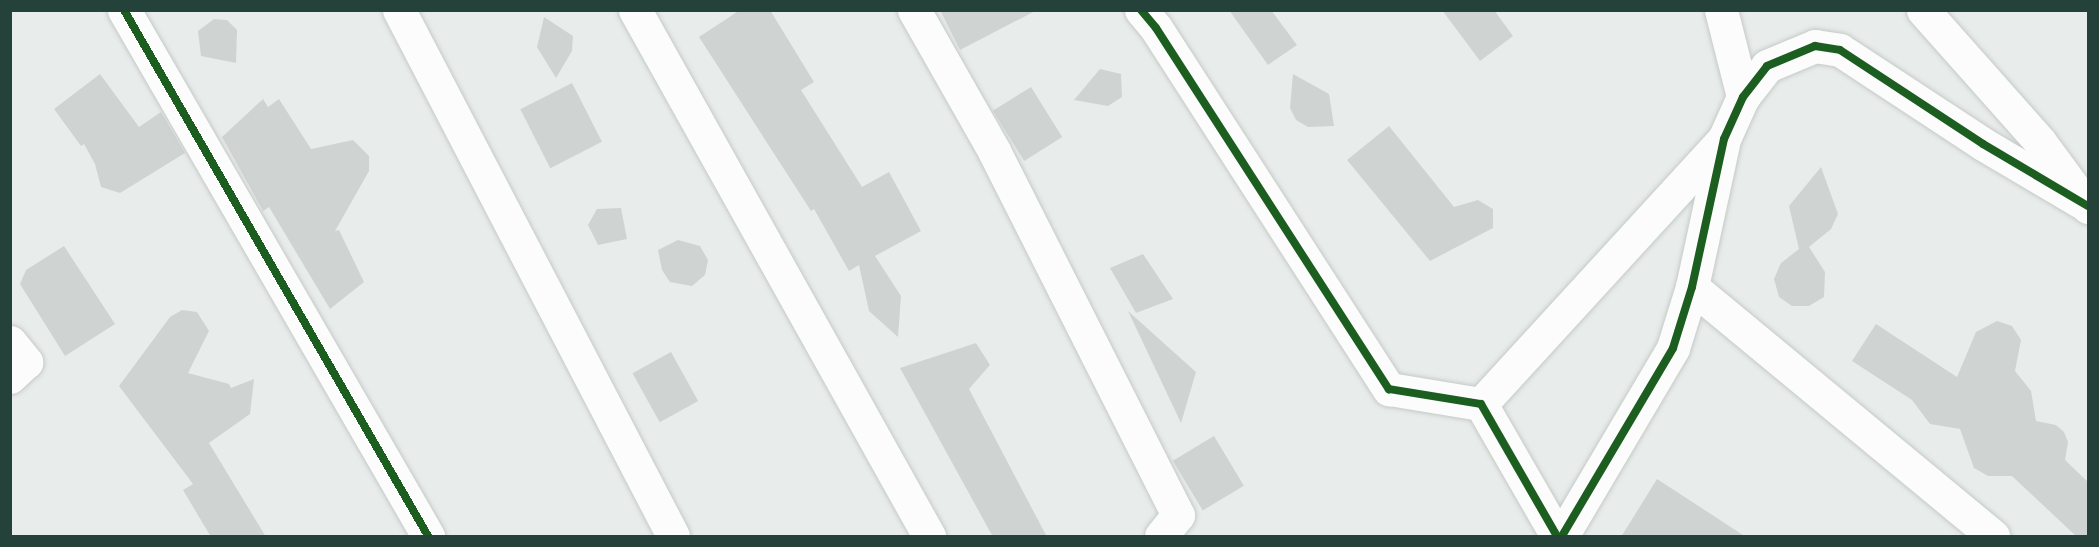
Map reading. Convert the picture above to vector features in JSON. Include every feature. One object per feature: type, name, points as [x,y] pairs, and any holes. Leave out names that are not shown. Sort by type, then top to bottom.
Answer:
[{"type":"street","points":[[124,10],[428,537]]},
{"type":"street","points":[[399,10],[674,537]]},
{"type":"street","points":[[635,10],[929,537]]},
{"type":"street","points":[[914,10],[994,151],[1178,515],[1161,537]]},
{"type":"street","points":[[1141,10],[1156,27],[1389,389],[1481,404]]},
{"type":"street","points":[[1721,10],[1743,97]]},
{"type":"street","points":[[1923,10],[2040,142],[2088,206]]},
{"type":"street","points":[[1562,537],[1673,348],[1692,287],[1725,139],[1743,97],[1767,66],[1789,54],[1815,46],[1840,50],[2088,206]]},
{"type":"street","points":[[1481,404],[1725,139]]},
{"type":"street","points":[[1692,287],[1993,537]]},
{"type":"street","points":[[10,342],[26,362],[10,377]]},
{"type":"street","points":[[1481,404],[1557,537]]},
{"type":"building","points":[[740,10],[770,10],[814,82],[801,90],[862,187],[889,172],[921,231],[875,256],[901,296],[898,337],[869,311],[859,265],[849,271],[814,209],[811,211],[699,37]]},
{"type":"building","points":[[940,10],[1037,10],[960,50]]},
{"type":"building","points":[[1229,10],[1271,10],[1297,45],[1268,65]]},
{"type":"building","points":[[1442,10],[1494,10],[1513,36],[1480,61]]},
{"type":"building","points":[[544,17],[573,36],[572,51],[556,78],[537,47]]},
{"type":"building","points":[[214,19],[227,20],[237,30],[236,63],[201,56],[198,31]]},
{"type":"building","points":[[1100,69],[1121,74],[1122,97],[1108,106],[1074,100]]},
{"type":"building","points":[[100,74],[139,127],[161,112],[185,153],[120,193],[101,187],[95,164],[84,144],[81,146],[54,109]]},
{"type":"building","points":[[1293,74],[1329,94],[1334,126],[1308,127],[1296,120],[1290,108]]},
{"type":"building","points":[[572,83],[602,142],[550,168],[520,109]]},
{"type":"building","points":[[1031,87],[1062,137],[1024,161],[993,111]]},
{"type":"building","points":[[263,99],[268,107],[279,99],[311,149],[353,140],[369,156],[369,171],[335,231],[339,230],[364,282],[330,309],[269,207],[263,211],[222,137]]},
{"type":"building","points":[[1389,126],[1454,207],[1478,200],[1493,209],[1493,228],[1430,261],[1347,160]]},
{"type":"building","points":[[1821,167],[1838,214],[1831,229],[1809,247],[1825,272],[1824,297],[1809,306],[1792,306],[1779,297],[1774,279],[1781,263],[1799,249],[1789,206]]},
{"type":"building","points":[[621,208],[627,239],[598,245],[588,225],[597,209]]},
{"type":"building","points":[[678,240],[700,246],[708,260],[705,275],[692,286],[670,282],[662,270],[658,250]]},
{"type":"building","points":[[64,246],[115,324],[65,356],[20,284],[26,270]]},
{"type":"building","points":[[1143,254],[1173,299],[1136,313],[1110,268]]},
{"type":"building","points":[[182,310],[197,312],[209,331],[188,373],[229,384],[231,388],[254,379],[250,414],[209,443],[266,537],[211,537],[183,490],[193,484],[119,386],[170,317]]},
{"type":"building","points":[[1128,311],[1196,372],[1181,423]]},
{"type":"building","points":[[1997,321],[2012,326],[2021,340],[2015,371],[2031,391],[2036,421],[2056,425],[2064,432],[2068,442],[2065,460],[2088,482],[2088,537],[2077,537],[2012,476],[1988,476],[1974,468],[1960,429],[1930,424],[1912,400],[1852,361],[1876,324],[1957,377],[1976,332]]},
{"type":"building","points":[[976,343],[990,365],[969,389],[1047,537],[993,537],[900,368]]},
{"type":"building","points":[[671,352],[698,401],[660,422],[633,373]]},
{"type":"building","points":[[1214,436],[1244,486],[1203,510],[1173,461]]},
{"type":"building","points":[[1657,479],[1746,537],[1621,537]]},
{"type":"cycle path","points":[[124,10],[428,536]]},
{"type":"cycle path","points":[[1141,10],[1156,28],[1389,389],[1481,404],[1557,536]]},
{"type":"cycle path","points":[[1562,536],[1673,348],[1692,287],[1724,139],[1743,97],[1767,66],[1815,46],[1840,50],[1983,144],[2088,206]]}]
